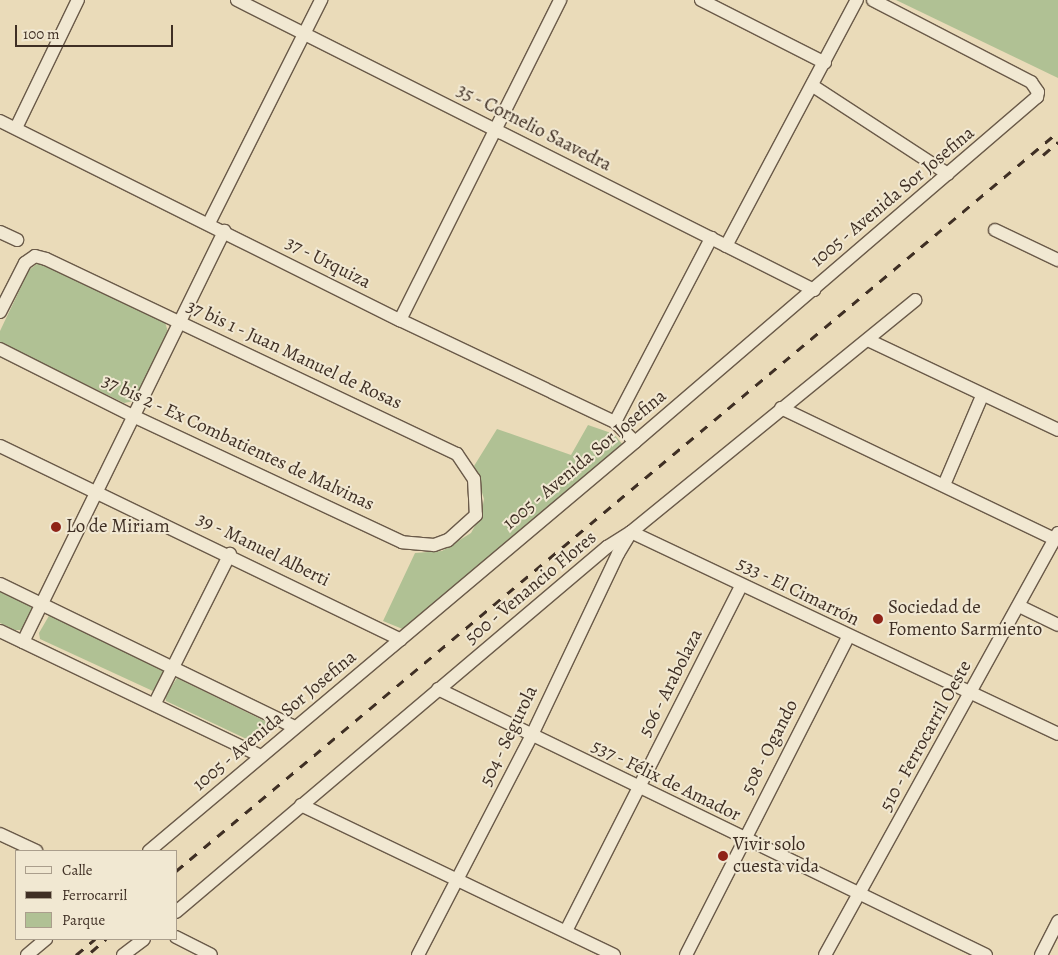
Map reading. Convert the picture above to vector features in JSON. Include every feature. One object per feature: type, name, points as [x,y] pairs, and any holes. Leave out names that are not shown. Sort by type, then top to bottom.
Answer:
[{"type":"street","points":[[16,128],[78,0]]},
{"type":"street","name":"35 - Cornelio Saavedra","points":[[237,0],[814,290]]},
{"type":"street","points":[[209,223],[321,0]]},
{"type":"street","points":[[400,320],[560,0]]},
{"type":"street","points":[[701,0],[824,64]]},
{"type":"street","points":[[726,246],[813,86],[857,0]]},
{"type":"street","name":"1005 - Avenida Sor Josefina","points":[[150,850],[401,640],[1032,104],[1038,92],[1031,82],[873,0]]},
{"type":"street","points":[[813,86],[948,174]]},
{"type":"street","name":"37 - Urquiza","points":[[0,120],[400,320],[615,422],[635,442]]},
{"type":"street","points":[[995,230],[1058,260]]},
{"type":"street","points":[[23,642],[178,321],[224,231]]},
{"type":"street","points":[[0,232],[17,240]]},
{"type":"street","points":[[615,422],[711,238]]},
{"type":"street","name":"37 bis 1 - Juan Manuel de Rosas","points":[[0,312],[24,263],[35,256],[178,321],[457,454],[474,478],[478,502],[476,515],[462,530]]},
{"type":"street","name":"500 - Venancio Flores","points":[[178,910],[607,547],[631,532],[915,300]]},
{"type":"street","points":[[868,340],[982,396],[1058,430]]},
{"type":"street","name":"37 bis 2 - Ex Combatientes de Malvinas","points":[[0,349],[133,416],[402,542],[434,545],[462,530]]},
{"type":"street","points":[[944,485],[982,396]]},
{"type":"street","points":[[781,408],[1056,536]]},
{"type":"street","name":"39 - Manuel Alberti","points":[[0,446],[230,554],[401,640]]},
{"type":"street","name":"533 - El Cimarrón","points":[[631,532],[848,637],[1058,734]]},
{"type":"street","name":"504 - Segurola","points":[[418,955],[531,737],[618,554],[631,532]]},
{"type":"street","name":"510 - Ferrocarril Oeste","points":[[825,955],[972,695],[1056,536]]},
{"type":"street","points":[[155,703],[175,668],[230,554]]},
{"type":"street","points":[[0,584],[295,727]]},
{"type":"street","name":"506 - Arabolaza","points":[[566,931],[741,586]]},
{"type":"street","points":[[1019,606],[1058,625]]},
{"type":"street","points":[[0,631],[155,703],[261,756]]},
{"type":"street","name":"508 - Ogando","points":[[686,955],[848,637]]},
{"type":"street","name":"537 - Félix de Amador","points":[[438,690],[638,789],[986,955]]},
{"type":"street","points":[[301,805],[614,955]]},
{"type":"street","points":[[0,834],[34,850]]},
{"type":"street","points":[[1041,955],[1058,921]]},
{"type":"street","points":[[178,938],[212,955]]},
{"type":"street","points":[[27,955],[45,940]]},
{"type":"street","points":[[123,955],[143,940]]},
{"type":"green space","points":[[896,0],[1058,0],[1058,78]]},
{"type":"green space","points":[[38,263],[165,322],[168,332],[134,401],[124,403],[0,343],[0,331],[29,270]]},
{"type":"green space","points":[[588,425],[614,434],[623,445],[405,630],[383,621],[415,553],[442,551],[471,533],[481,515],[484,499],[474,466],[497,429],[571,455]]},
{"type":"green space","points":[[0,588],[35,607],[24,630],[15,630],[0,623]]},
{"type":"green space","points":[[50,614],[166,666],[155,692],[40,639],[39,633]]},
{"type":"green space","points":[[177,678],[273,725],[275,729],[255,743],[166,701],[165,696]]},
{"type":"railway","points":[[178,869],[1058,132]]},
{"type":"railway","points":[[1043,155],[1058,142]]},
{"type":"railway","points":[[76,955],[94,940]]},
{"type":"railway","points":[[91,952],[105,940]]},
{"type":"place","name":"Lo de Miriam","points":[[56,527]]},
{"type":"place","name":"Sociedad de Fomento Sarmiento","points":[[878,619]]},
{"type":"place","name":"Vivir solo cuesta vida","points":[[723,856]]}]
